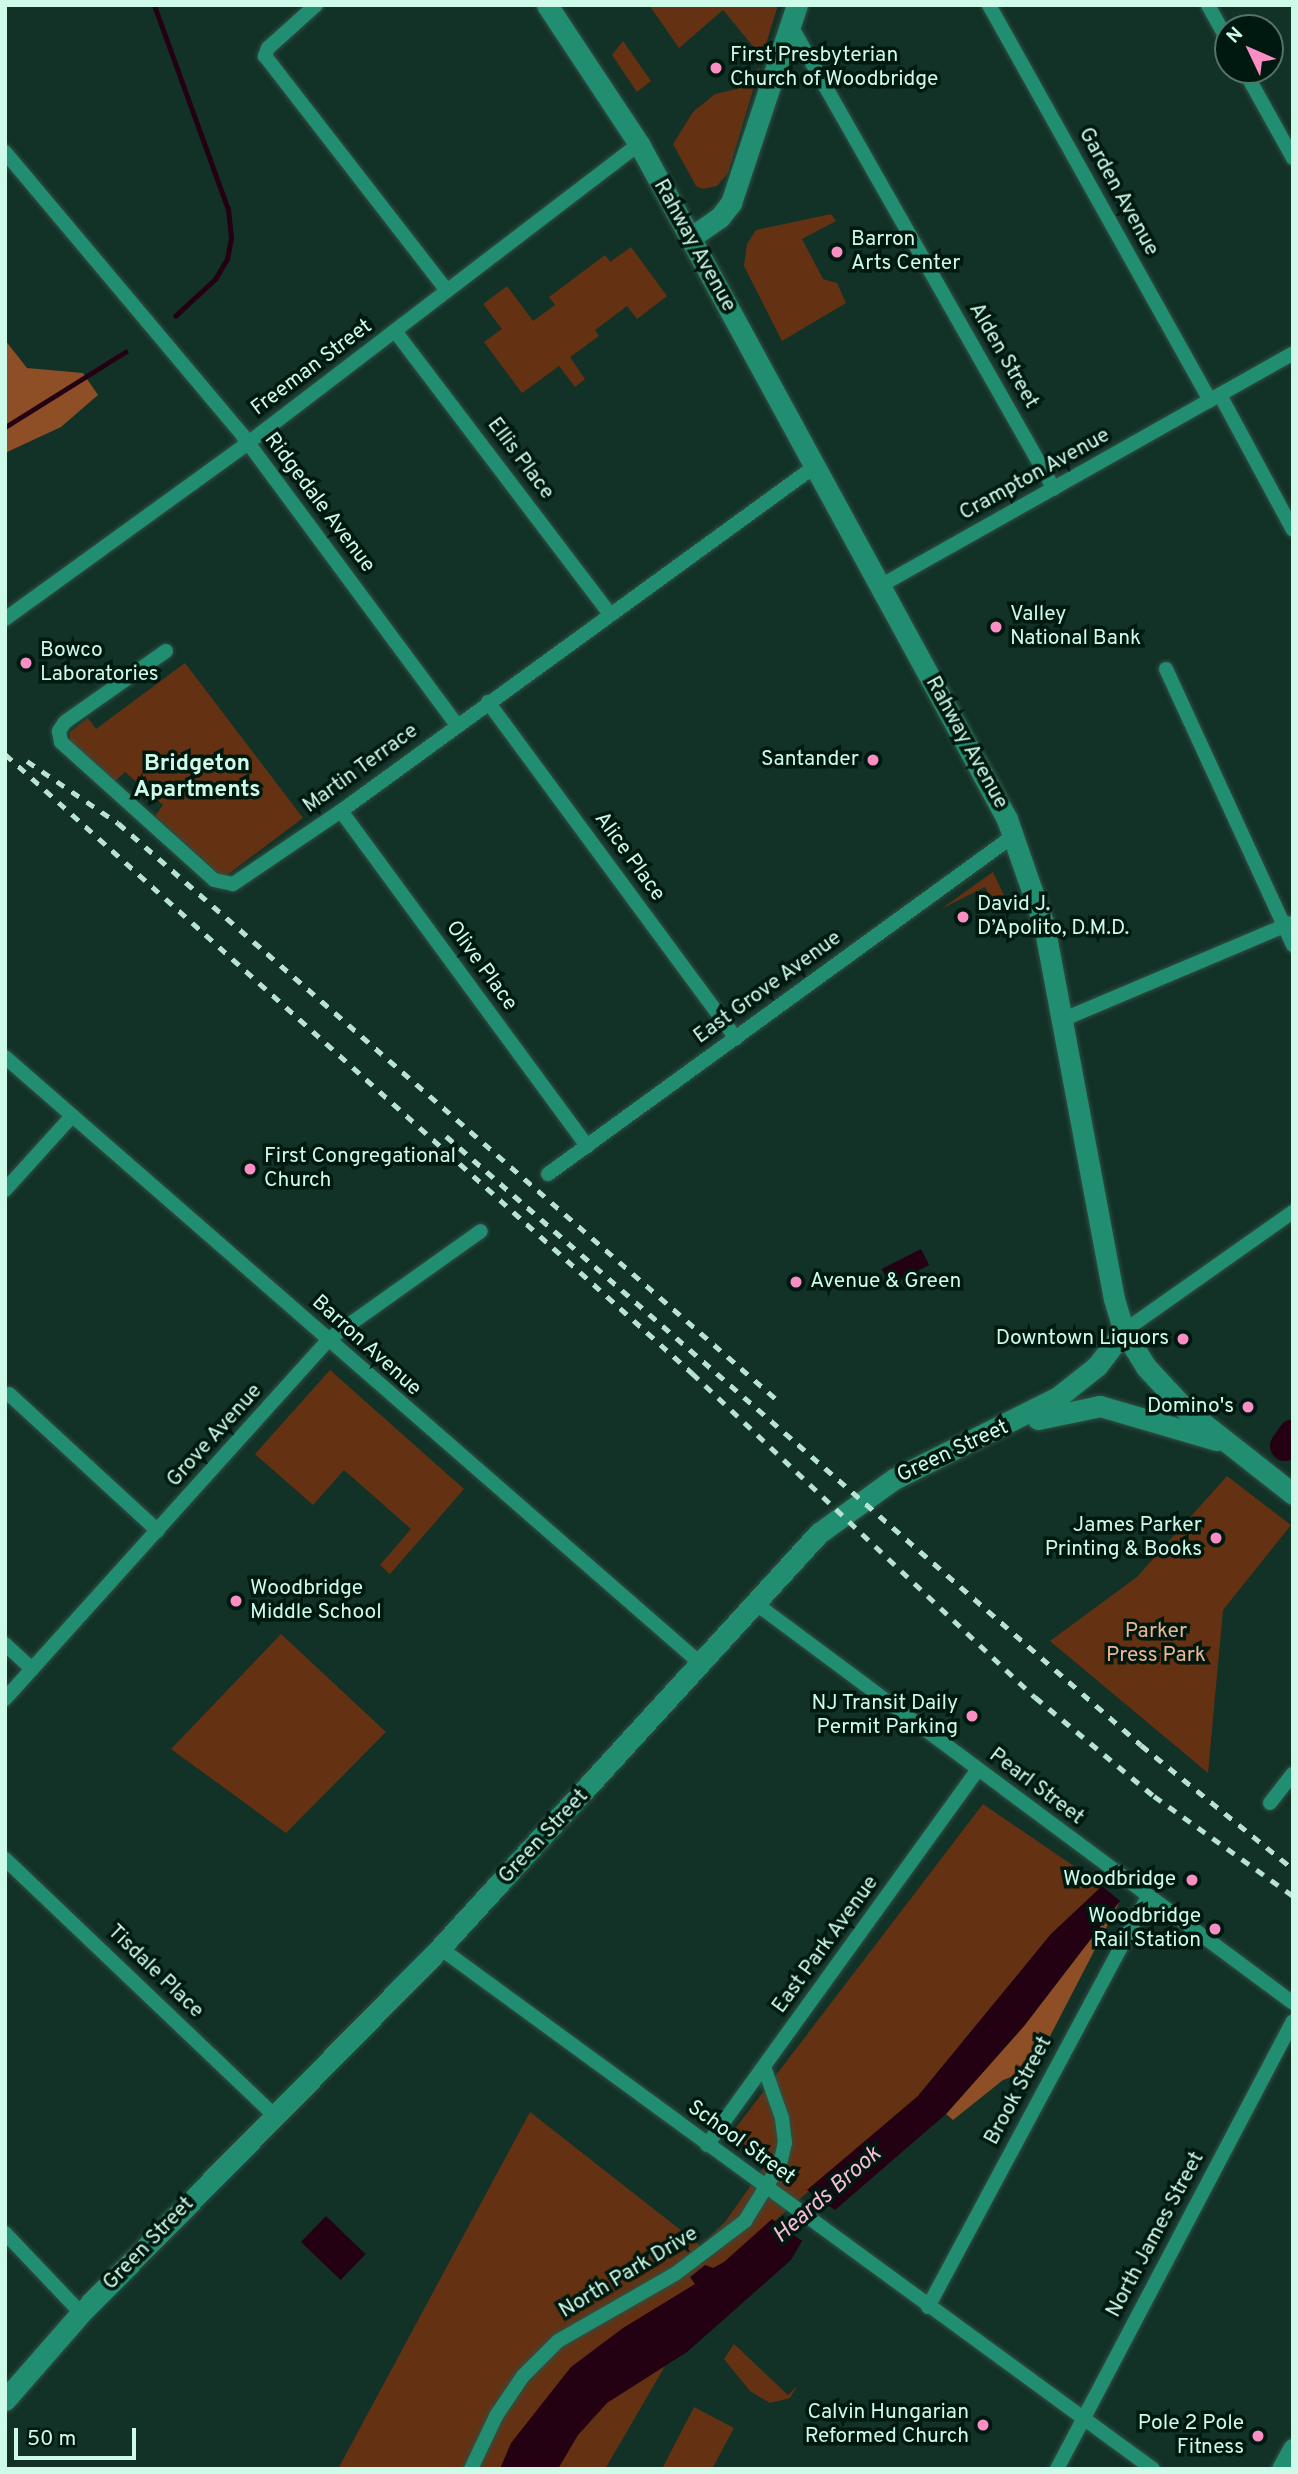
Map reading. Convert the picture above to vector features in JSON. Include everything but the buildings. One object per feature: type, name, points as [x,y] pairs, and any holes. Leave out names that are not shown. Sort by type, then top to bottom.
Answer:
[{"type":"street","points":[[316,5],[264,51],[447,291]]},
{"type":"street","name":"Rahway Avenue","points":[[547,5],[639,145],[1013,836],[1044,925],[1064,1019],[1114,1298],[1124,1331],[1164,1388],[1293,1494]]},
{"type":"street","points":[[690,238],[720,217],[731,203],[797,5]]},
{"type":"street","name":"Garden Avenue","points":[[989,5],[1293,530]]},
{"type":"street","name":"Alden Street","points":[[791,26],[1054,489]]},
{"type":"street","points":[[1252,84],[1293,158]]},
{"type":"street","name":"Freeman Street","points":[[5,619],[248,443],[639,145]]},
{"type":"street","name":"Ridgedale Avenue","points":[[5,152],[248,443],[457,725]]},
{"type":"street","name":"Ellis Place","points":[[394,331],[610,614]]},
{"type":"street","name":"Crampton Avenue","points":[[880,586],[1293,353]]},
{"type":"street","name":"Martin Terrace","points":[[166,651],[65,722],[59,731],[61,742],[69,752],[223,885],[244,879],[341,811],[814,467]]},
{"type":"street","points":[[1166,669],[1289,925],[1293,946]]},
{"type":"street","name":"Alice Place","points":[[488,702],[736,1038]]},
{"type":"street","name":"Olive Place","points":[[341,811],[587,1146]]},
{"type":"street","name":"East Grove Avenue","points":[[548,1174],[1013,836]]},
{"type":"street","points":[[1064,1019],[1289,925]]},
{"type":"street","name":"Barron Avenue","points":[[5,1057],[701,1664]]},
{"type":"street","points":[[5,1190],[72,1116]]},
{"type":"street","points":[[1124,1331],[1293,1212]]},
{"type":"street","name":"Grove Avenue","points":[[5,1699],[329,1339],[481,1231]]},
{"type":"street","name":"Green Street","points":[[5,2400],[81,2313],[440,1948],[820,1533],[861,1499],[918,1466],[993,1433],[1072,1387],[1097,1366],[1124,1331]]},
{"type":"street","points":[[9,1394],[158,1531]]},
{"type":"street","points":[[993,1433],[1068,1410],[1100,1406],[1229,1443]]},
{"type":"street","name":"Pearl Street","points":[[755,1603],[1293,2004]]},
{"type":"street","points":[[5,1644],[32,1669]]},
{"type":"street","name":"East Park Avenue","points":[[707,2145],[978,1769]]},
{"type":"street","points":[[1270,1802],[1293,1774]]},
{"type":"street","name":"Tisdale Place","points":[[5,1860],[275,2116]]},
{"type":"street","name":"Brook Street","points":[[928,2307],[1148,1896]]},
{"type":"street","name":"School Street","points":[[440,1948],[1153,2469]]},
{"type":"street","name":"North James Street","points":[[1057,2469],[1293,2021]]},
{"type":"street","name":"North Park Drive","points":[[471,2469],[496,2416],[523,2376],[558,2342],[719,2243],[745,2221],[767,2188],[785,2143],[782,2118],[764,2067]]},
{"type":"street","points":[[5,2233],[81,2313]]},
{"type":"street","points":[[1282,2469],[1293,2449]]},
{"type":"green space","points":[[649,5],[778,5],[762,57],[723,10],[679,48]]},
{"type":"green space","points":[[623,41],[651,81],[637,92],[612,55]]},
{"type":"green space","points":[[760,67],[728,173],[717,186],[702,189],[696,186],[673,144],[693,112],[715,94],[737,89]]},
{"type":"green space","points":[[831,214],[836,221],[802,239],[823,279],[837,283],[846,303],[782,341],[744,266],[747,244],[756,230]]},
{"type":"green space","points":[[631,247],[667,296],[637,319],[627,306],[595,330],[599,336],[570,357],[585,379],[575,387],[559,366],[522,393],[484,342],[502,329],[483,304],[507,286],[533,321],[555,305],[549,297],[605,255],[610,262]]},
{"type":"green space","points":[[185,663],[303,818],[227,875],[221,876],[155,816],[163,805],[125,772],[115,781],[70,742],[70,732],[88,718],[96,729]]},
{"type":"green space","points":[[993,872],[1007,902],[996,909],[985,887],[941,909]]},
{"type":"green space","points":[[330,1370],[464,1489],[390,1574],[380,1565],[411,1529],[344,1470],[313,1505],[255,1454]]},
{"type":"green space","name":"Parker Press Park","points":[[1227,1476],[1291,1525],[1223,1610],[1208,1773],[1050,1641],[1137,1577]]},
{"type":"green space","points":[[281,1634],[386,1732],[286,1833],[171,1749]]},
{"type":"green space","points":[[983,1804],[1103,1886],[1051,1934],[918,2096],[724,2265],[605,2469],[338,2469],[530,2112],[701,2246],[725,2222],[768,2161],[728,2138]]},
{"type":"green space","points":[[734,2344],[788,2395],[797,2386],[790,2398],[770,2403],[750,2391],[724,2359]]},
{"type":"green space","points":[[694,2407],[734,2428],[712,2469],[662,2469]]},
{"type":"shaded area","points":[[5,340],[27,368],[83,373],[98,395],[61,427],[5,453]]},
{"type":"shaded area","points":[[1120,1901],[1033,2069],[1003,2080],[953,2120],[946,2114],[1024,2026]]},
{"type":"water","points":[[921,1249],[929,1265],[890,1285],[882,1269]]},
{"type":"water","points":[[1102,1886],[1120,1901],[1024,2026],[946,2114],[835,2210],[807,2190],[918,2096],[1051,1934]]},
{"type":"water","points":[[326,2216],[366,2254],[341,2280],[301,2242]]},
{"type":"water","points":[[772,2219],[802,2241],[791,2260],[687,2352],[607,2403],[578,2435],[558,2469],[500,2469],[511,2443],[571,2367],[623,2328],[695,2284],[690,2277],[705,2265],[713,2268],[724,2262]]},
{"type":"waterway","points":[[154,5],[228,209],[231,238],[227,259],[215,279],[175,316]]},
{"type":"waterway","points":[[5,427],[125,352]]},
{"type":"waterway","name":"Heards Brook","points":[[1285,1446],[1293,1434]]},
{"type":"waterway","name":"Heards Brook","points":[[785,2236],[828,2199]]},
{"type":"railway","points":[[5,754],[692,1373],[1035,1697],[1154,1796],[1293,1896]]},
{"type":"railway","points":[[27,761],[118,823],[776,1399]]},
{"type":"railway","points":[[446,1136],[1141,1745],[1293,1869]]},
{"type":"place","name":"First Presbyterian Church of Woodbridge","points":[[716,68]]},
{"type":"place","name":"Barron Arts Center","points":[[837,252]]},
{"type":"place","name":"Valley National Bank","points":[[996,627]]},
{"type":"place","name":"Bowco Laboratories","points":[[26,663]]},
{"type":"place","name":"Santander","points":[[873,760]]},
{"type":"place","name":"David J. D’Apolito, D.M.D.","points":[[963,917]]},
{"type":"place","name":"First Congregational Church","points":[[250,1169]]},
{"type":"place","name":"Avenue & Green","points":[[796,1282]]},
{"type":"place","name":"Downtown Liquors","points":[[1183,1339]]},
{"type":"place","name":"Domino's","points":[[1248,1407]]},
{"type":"place","name":"James Parker Printing & Books","points":[[1216,1538]]},
{"type":"place","name":"Woodbridge Middle School","points":[[236,1601]]},
{"type":"place","name":"NJ Transit Daily Permit Parking","points":[[972,1716]]},
{"type":"place","name":"Woodbridge","points":[[1192,1880]]},
{"type":"place","name":"Woodbridge Rail Station","points":[[1215,1929]]},
{"type":"place","name":"Calvin Hungarian Reformed Church","points":[[983,2425]]},
{"type":"place","name":"Pole 2 Pole Fitness","points":[[1258,2436]]},
{"type":"district","name":"Bridgeton Apartments","points":[[197,778]]}]
